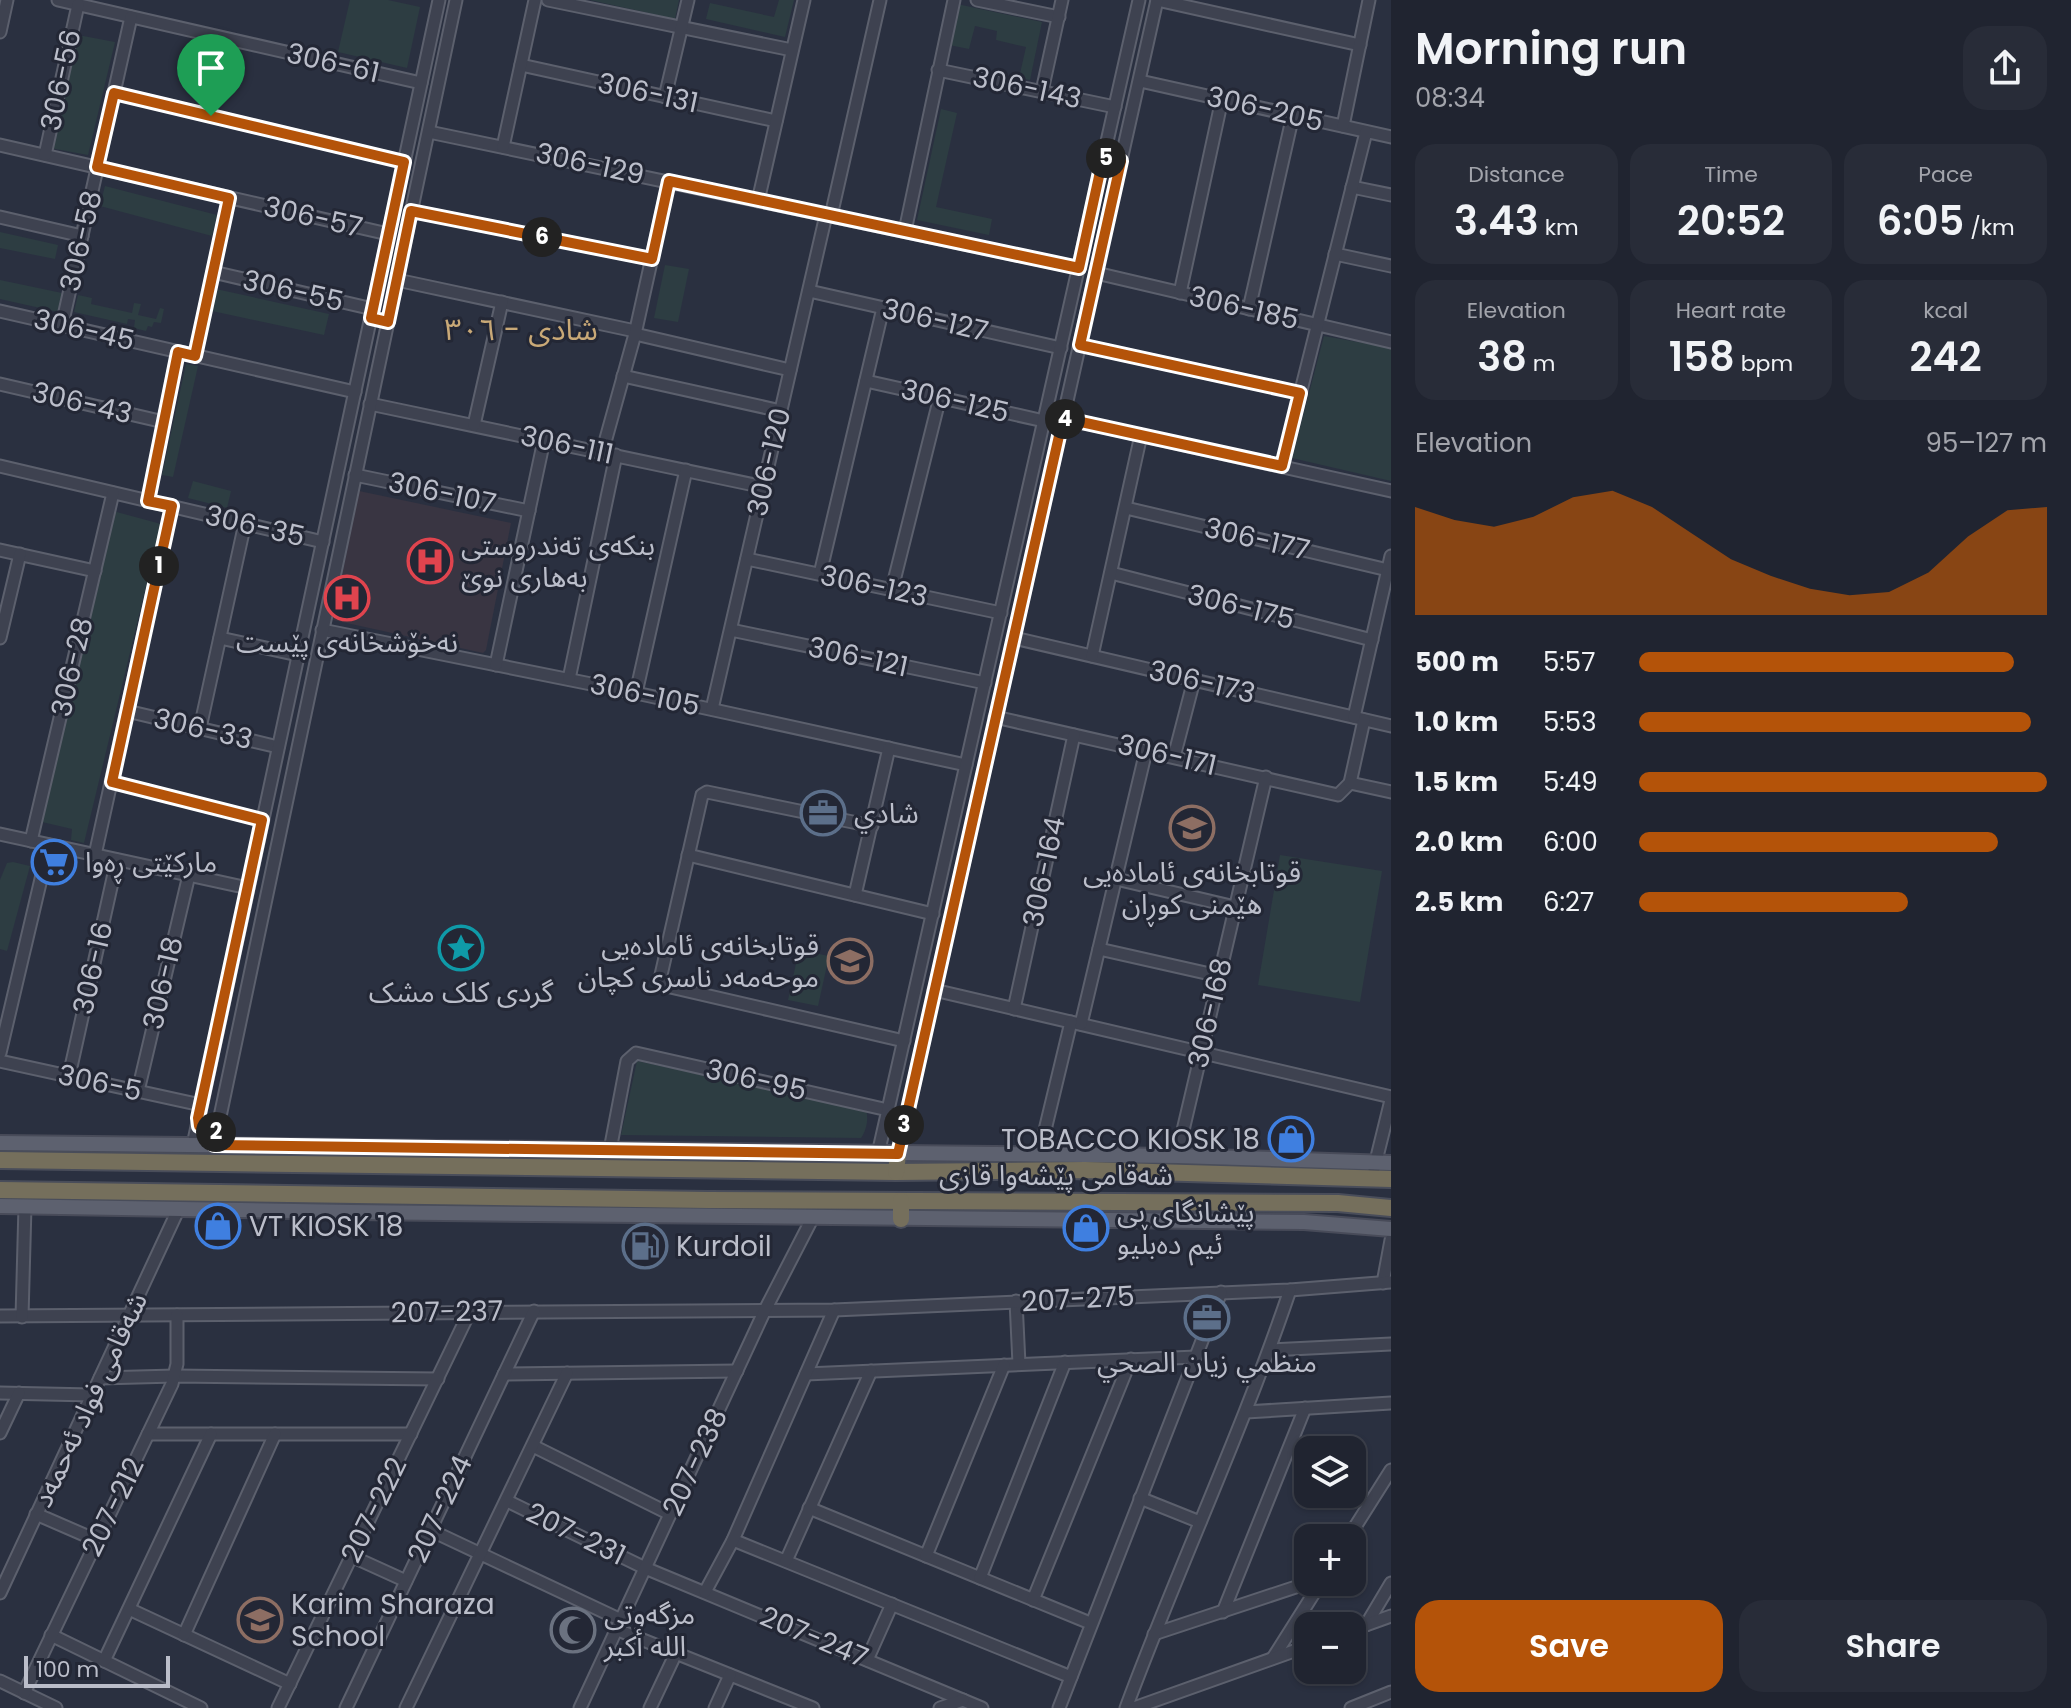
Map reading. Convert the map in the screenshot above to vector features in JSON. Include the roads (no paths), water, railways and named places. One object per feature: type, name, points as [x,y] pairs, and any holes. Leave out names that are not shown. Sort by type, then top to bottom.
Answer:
[{"type":"highway","points":[[386,1166],[387,1147]]},
{"type":"highway","points":[[878,1154],[878,1172]]},
{"type":"highway","points":[[896,1172],[898,1154]]},
{"type":"highway","name":"شەقامی پێشەوا قازی","points":[[0,1160],[878,1172],[1175,1164],[1373,1169],[1391,1179]]},
{"type":"highway","points":[[652,1169],[662,1175],[666,1184],[661,1195],[652,1199]]},
{"type":"highway","points":[[707,1169],[696,1175],[693,1185],[698,1196],[708,1200]]},
{"type":"highway","name":"شەقامی پێشەوا قازی","points":[[0,1190],[352,1204],[470,1205],[652,1199],[1338,1203],[1391,1208]]},
{"type":"highway","points":[[901,1201],[901,1219]]},
{"type":"main road","points":[[0,1143],[1039,1155],[1175,1164]]},
{"type":"main road","points":[[1373,1169],[1391,1163]]},
{"type":"main road","points":[[0,1206],[179,1208],[352,1204]]},
{"type":"main road","points":[[470,1205],[901,1219],[1304,1222],[1391,1229]]},
{"type":"street","points":[[0,32],[7,0]]},
{"type":"street","name":"306-61","points":[[58,0],[421,83]]},
{"type":"street","points":[[193,1145],[439,0]]},
{"type":"street","points":[[214,1145],[456,0]]},
{"type":"street","points":[[503,147],[535,0]]},
{"type":"street","points":[[548,0],[792,50]]},
{"type":"street","points":[[665,97],[688,0]]},
{"type":"street","points":[[758,201],[804,0]]},
{"type":"street","name":"306-120","points":[[712,709],[880,0]]},
{"type":"street","points":[[905,231],[954,0]]},
{"type":"street","points":[[977,0],[1059,17]]},
{"type":"street","points":[[1042,91],[1062,0]]},
{"type":"street","points":[[878,1154],[1139,0]]},
{"type":"street","points":[[898,1154],[1157,0],[1360,45]]},
{"type":"street","points":[[1343,126],[1369,0]]},
{"type":"street","name":"306-56","points":[[45,155],[78,5]]},
{"type":"street","name":"306-58","points":[[62,325],[131,17]]},
{"type":"street","name":"306-131","points":[[521,65],[776,121]]},
{"type":"street","name":"306-143","points":[[938,70],[1115,107]]},
{"type":"street","name":"306-205","points":[[1140,81],[1391,137]]},
{"type":"street","points":[[114,93],[404,162]]},
{"type":"street","points":[[1180,293],[1222,99]]},
{"type":"street","points":[[1249,309],[1293,115]]},
{"type":"street","name":"306-129","points":[[429,132],[1079,268]]},
{"type":"street","points":[[1282,466],[1366,132]]},
{"type":"street","name":"306-57","points":[[0,145],[388,234]]},
{"type":"street","points":[[1103,158],[1121,161]]},
{"type":"street","points":[[602,453],[635,332],[669,181]]},
{"type":"street","points":[[1352,187],[1391,195]]},
{"type":"street","points":[[195,356],[229,198]]},
{"type":"street","points":[[411,211],[652,259]]},
{"type":"street","points":[[0,217],[82,236]]},
{"type":"street","points":[[1335,254],[1391,266]]},
{"type":"street","name":"306-55","points":[[213,272],[372,314],[388,322]]},
{"type":"street","name":"306-185","points":[[1096,273],[1391,342]]},
{"type":"street","points":[[397,280],[635,332],[790,370]]},
{"type":"street","name":"306-127","points":[[809,291],[1061,348]]},
{"type":"street","points":[[474,425],[502,302]]},
{"type":"street","points":[[820,574],[883,308]]},
{"type":"street","name":"306-45","points":[[0,311],[355,392]]},
{"type":"street","points":[[1080,345],[1300,393]]},
{"type":"street","points":[[148,501],[178,352]]},
{"type":"street","points":[[623,376],[781,411]]},
{"type":"street","name":"306-125","points":[[866,381],[1044,421]]},
{"type":"street","name":"306-43","points":[[0,384],[164,422]]},
{"type":"street","points":[[892,589],[940,397]]},
{"type":"street","name":"306-111","points":[[370,404],[764,487]]},
{"type":"street","points":[[1063,418],[1391,491]]},
{"type":"street","points":[[1092,656],[1141,435]]},
{"type":"street","points":[[496,665],[544,440]]},
{"type":"street","points":[[569,679],[616,455]]},
{"type":"street","name":"306-35","points":[[0,466],[323,542]]},
{"type":"street","points":[[636,693],[686,470]]},
{"type":"street","name":"306-107","points":[[355,475],[529,511]]},
{"type":"street","name":"306-28","points":[[31,841],[113,493]]},
{"type":"street","points":[[95,855],[172,506]]},
{"type":"street","name":"306-177","points":[[1126,508],[1388,570]]},
{"type":"street","points":[[200,728],[245,523]]},
{"type":"street","points":[[0,550],[95,571]]},
{"type":"street","points":[[0,638],[20,554]]},
{"type":"street","points":[[1391,556],[1385,609],[1372,640],[1350,783],[1391,792]]},
{"type":"street","name":"306-123","points":[[747,559],[1001,613]]},
{"type":"street","name":"306-175","points":[[1111,573],[1372,640]]},
{"type":"street","points":[[1009,575],[1027,578]]},
{"type":"street","name":"306-105","points":[[322,630],[636,693],[966,765]]},
{"type":"street","name":"306-121","points":[[731,630],[985,683]]},
{"type":"street","points":[[220,638],[298,655]]},
{"type":"street","name":"306-173","points":[[1014,638],[1391,726]]},
{"type":"street","points":[[1174,757],[1194,680]]},
{"type":"street","name":"306-33","points":[[127,711],[278,747]]},
{"type":"street","name":"306-171","points":[[995,717],[1338,795],[1350,783]]},
{"type":"street","name":"306-164","points":[[1014,1009],[1074,735]]},
{"type":"street","points":[[855,895],[889,748]]},
{"type":"street","points":[[1039,1155],[1099,949],[1146,751]]},
{"type":"street","name":"306-168","points":[[1175,1164],[1266,777]]},
{"type":"street","points":[[112,782],[262,820]]},
{"type":"street","points":[[872,826],[707,792],[699,800],[661,982],[666,986],[904,1041]]},
{"type":"street","points":[[0,834],[248,888]]},
{"type":"street","points":[[0,1053],[49,845]]},
{"type":"street","points":[[688,855],[933,914]]},
{"type":"street","name":"306-16","points":[[69,1076],[117,860]]},
{"type":"street","name":"306-18","points":[[138,1091],[189,875]]},
{"type":"street","points":[[1116,879],[1235,907]]},
{"type":"street","points":[[1099,949],[1219,976]]},
{"type":"street","points":[[934,990],[1391,1099],[1373,1169]]},
{"type":"street","name":"306-95","points":[[610,1150],[627,1061],[632,1054],[888,1110]]},
{"type":"street","name":"306-5","points":[[0,1061],[201,1105]]},
{"type":"street","points":[[198,1118],[199,1126],[206,1131],[214,1128],[218,1121]]},
{"type":"street","points":[[22,1317],[25,1206]]},
{"type":"street","name":"شەقامی فواد ئەحمەد","points":[[0,1593],[179,1208]]},
{"type":"street","name":"207-238","points":[[580,1708],[765,1310],[813,1217]]},
{"type":"street","points":[[1387,1282],[1391,1240]]},
{"type":"street","name":"207-275","points":[[765,1310],[834,1310],[1290,1290],[1387,1282]]},
{"type":"street","points":[[1126,1708],[1246,1412],[1290,1290]]},
{"type":"street","points":[[1059,1708],[1221,1292]]},
{"type":"street","points":[[1016,1301],[1019,1364]]},
{"type":"street","name":"207-237","points":[[0,1316],[765,1310]]},
{"type":"street","points":[[705,1592],[733,1540],[834,1310]]},
{"type":"street","name":"207-222","points":[[278,1708],[470,1311]]},
{"type":"street","name":"207-224","points":[[346,1708],[534,1311]]},
{"type":"street","name":"207-212","points":[[24,1693],[175,1376],[177,1315]]},
{"type":"street","points":[[1270,1350],[1391,1344]]},
{"type":"street","points":[[806,1374],[1196,1357]]},
{"type":"street","points":[[1033,1600],[1131,1359]]},
{"type":"street","points":[[980,1578],[1065,1362]]},
{"type":"street","points":[[926,1556],[1004,1365]]},
{"type":"street","points":[[504,1374],[737,1371]]},
{"type":"street","points":[[786,1561],[871,1371]]},
{"type":"street","points":[[406,1708],[567,1373]]},
{"type":"street","points":[[100,1378],[438,1379]]},
{"type":"street","points":[[0,1393],[92,1395]]},
{"type":"street","points":[[0,1433],[19,1393]]},
{"type":"street","points":[[1246,1412],[1391,1403]]},
{"type":"street","points":[[1223,1612],[1305,1408]]},
{"type":"street","points":[[148,1434],[411,1434]]},
{"type":"street","points":[[104,1661],[211,1434]]},
{"type":"street","points":[[184,1635],[275,1434]]},
{"type":"street","points":[[533,1446],[670,1514]]},
{"type":"street","points":[[1357,1524],[1391,1472]]},
{"type":"street","points":[[1140,1498],[1200,1522]]},
{"type":"street","name":"207-231","points":[[507,1501],[645,1568]]},
{"type":"street","points":[[809,1508],[1090,1623]]},
{"type":"street","points":[[36,1514],[96,1540]]},
{"type":"street","points":[[430,1530],[676,1653],[813,1708]]},
{"type":"street","points":[[733,1540],[1071,1677]]},
{"type":"street","points":[[351,1556],[406,1581]]},
{"type":"street","name":"207-247","points":[[645,1568],[982,1708]]},
{"type":"street","points":[[1366,1625],[1391,1583]]},
{"type":"street","points":[[1154,1634],[1294,1588]]},
{"type":"street","points":[[1273,1658],[1312,1596]]},
{"type":"street","points":[[867,1660],[892,1604]]},
{"type":"street","points":[[129,1609],[290,1684]]},
{"type":"street","points":[[1366,1625],[1391,1616]]},
{"type":"street","points":[[51,1635],[201,1708]]},
{"type":"street","points":[[1134,1708],[1294,1651]]},
{"type":"street","points":[[650,1708],[676,1653]]},
{"type":"street","points":[[715,1708],[730,1675]]},
{"type":"street","points":[[0,1681],[56,1708]]},
{"type":"street","points":[[1351,1708],[1391,1692]]},
{"type":"street","points":[[940,1708],[963,1700]]},
{"type":"place","name":"بنکەی تەندروستی بەهاری نوێ","points":[[430,561]]},
{"type":"place","name":"نەخۆشخانەی پێست","points":[[347,598]]},
{"type":"place","name":"شادي","points":[[823,813]]},
{"type":"place","name":"قوتابخانەی ئامادەیی هێمنی کوڕان","points":[[1192,828]]},
{"type":"place","name":"مارکێتی ڕەوا","points":[[54,862]]},
{"type":"place","name":"گردی کلک مشک","points":[[461,948]]},
{"type":"place","name":"قوتابخانەی ئامادەیی موحەمەد ناسری کچان","points":[[850,961]]},
{"type":"place","name":"TOBACCO KIOSK 18","points":[[1291,1139]]},
{"type":"place","name":"VT KIOSK 18","points":[[218,1226]]},
{"type":"place","name":"پێشانگای بی ئیم دەبڵیو","points":[[1086,1228]]},
{"type":"place","name":"Kurdoil","points":[[645,1246]]},
{"type":"place","name":"منظمي زيان الصحي","points":[[1207,1318]]},
{"type":"place","name":"Karim Sharaza School","points":[[260,1620]]},
{"type":"place","name":"مزگەوتی الله أكبر","points":[[573,1630]]},
{"type":"district","name":"شادی - ٣٠٦","points":[[521,329]]}]
